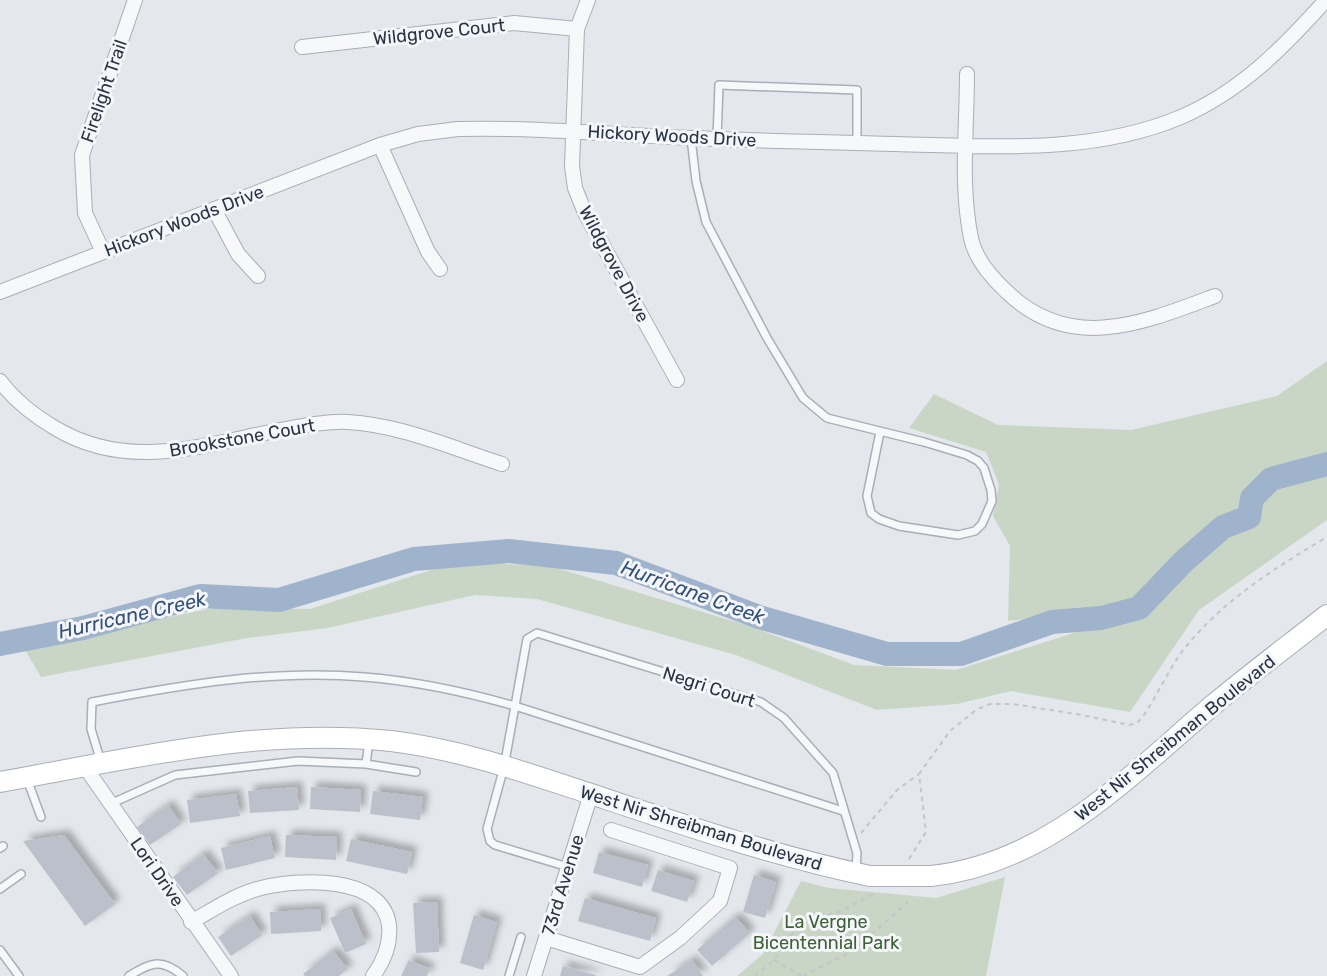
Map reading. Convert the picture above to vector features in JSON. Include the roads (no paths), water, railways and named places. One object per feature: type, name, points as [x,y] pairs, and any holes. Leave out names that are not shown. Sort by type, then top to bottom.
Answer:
[{"type":"main road","name":"West Nir Shreibman Boulevard","points":[[0,782],[223,742],[332,737],[369,740],[445,750],[868,880],[931,876],[998,860],[1054,835],[1102,800],[1215,703],[1327,615]]},
{"type":"street","name":"Firelight Trail","points":[[103,252],[85,213],[82,155],[135,0]]},
{"type":"street","name":"Wildgrove Drive","points":[[588,0],[577,28],[573,131],[575,188],[585,213],[676,380]]},
{"type":"street","name":"Hickory Woods Drive","points":[[0,292],[380,145],[418,134],[458,129],[573,131],[717,139],[967,146],[1061,144],[1104,140],[1181,117],[1217,99],[1279,52],[1326,0]]},
{"type":"street","name":"Wildgrove Court","points":[[302,47],[514,23],[577,28]]},
{"type":"street","points":[[967,74],[965,200],[971,242],[995,280],[1030,310],[1073,327],[1101,329],[1130,326],[1215,296]]},
{"type":"street","points":[[380,145],[428,252],[440,269]]},
{"type":"street","points":[[214,209],[238,254],[258,276]]},
{"type":"street","name":"Brookstone Court","points":[[0,381],[29,412],[67,435],[123,453],[153,453],[306,425],[347,422],[391,428],[502,464]]},
{"type":"street","name":"Lori Drive","points":[[93,766],[110,804],[231,976]]},
{"type":"street","name":"73rd Avenue","points":[[534,976],[591,794]]},
{"type":"street","points":[[546,938],[640,967],[680,938],[720,901],[730,868],[611,830]]},
{"type":"street","points":[[191,922],[236,896],[262,887],[306,882],[355,887],[377,901],[388,921],[388,947],[382,963],[373,976]]},
{"type":"lane","points":[[717,139],[719,85],[857,90],[857,143]]},
{"type":"lane","points":[[692,138],[695,174],[706,222],[803,398],[827,418],[968,455],[978,461],[984,468],[992,501],[982,524],[975,531],[958,535],[899,526],[879,519],[871,513],[867,496],[880,432]]},
{"type":"lane","name":"Negri Court","points":[[568,867],[495,845],[490,841],[487,829],[504,767],[527,639],[537,633],[761,702],[784,718],[833,773],[853,842],[868,880]]},
{"type":"lane","points":[[93,766],[92,702],[178,686],[291,676],[364,677],[446,688],[515,706],[843,811]]},
{"type":"lane","points":[[366,764],[369,740]]},
{"type":"lane","points":[[110,804],[175,775],[298,761],[366,764],[416,772]]},
{"type":"lane","points":[[26,777],[41,817]]},
{"type":"lane","points":[[0,889],[21,874]]},
{"type":"lane","points":[[509,976],[520,937]]},
{"type":"lane","points":[[0,950],[19,976]]},
{"type":"lane","points":[[129,976],[147,964],[169,965],[183,976]]},
{"type":"waterway","name":"Hurricane Creek","points":[[0,644],[83,628],[200,596],[279,600],[414,559],[509,551],[616,563],[759,617],[887,654],[961,654],[1052,622],[1101,618],[1139,608],[1183,562],[1223,527],[1249,517],[1252,498],[1271,479],[1327,464]]},
{"type":"park label","name":"La Vergne Bicentennial Park","points":[[826,932]]}]
